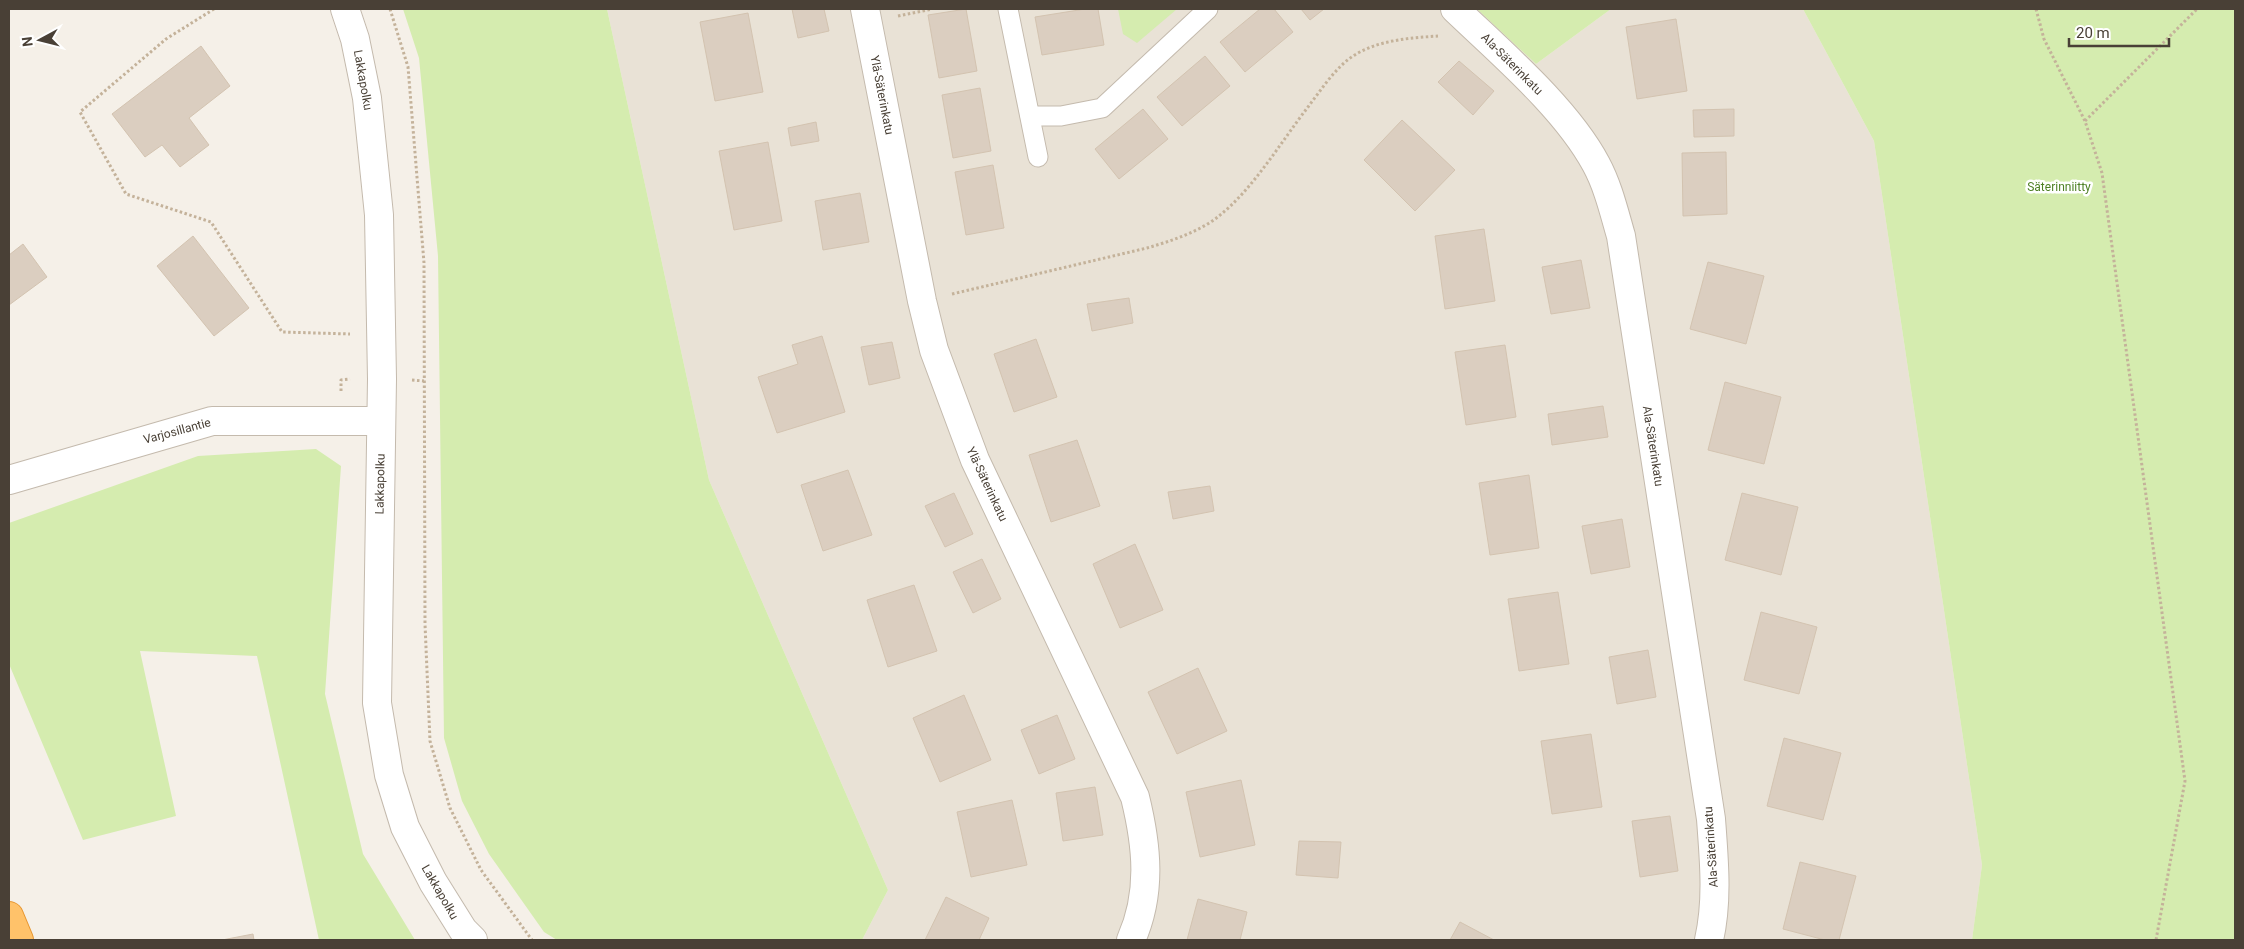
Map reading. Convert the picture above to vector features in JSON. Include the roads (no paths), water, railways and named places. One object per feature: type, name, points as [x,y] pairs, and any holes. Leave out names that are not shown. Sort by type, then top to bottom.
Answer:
[{"type":"highway","points":[[9,916],[19,940]]},
{"type":"street","name":"Lakkapolku","points":[[345,9],[355,39],[367,98],[379,215],[381,421],[377,703],[389,775],[405,827],[433,882],[463,930],[473,940]]},
{"type":"street","name":"Ylä-Säterinkatu","points":[[865,9],[922,301],[934,350],[975,460],[1135,797],[1144,837],[1146,884],[1140,920],[1131,940]]},
{"type":"street","name":"Ala-Säterinkatu","points":[[1463,17],[1550,102],[1572,128],[1596,163],[1608,192],[1621,236],[1711,819],[1715,877],[1714,916],[1710,940]]},
{"type":"street","name":"Varjosillantie","points":[[9,480],[212,421],[381,421]]},
{"type":"lane","points":[[1008,9],[1038,157]]},
{"type":"lane","points":[[1030,116],[1061,116],[1102,108],[1208,9]]},
{"type":"park label","name":"Säterinniitty","points":[[2059,187]]}]
